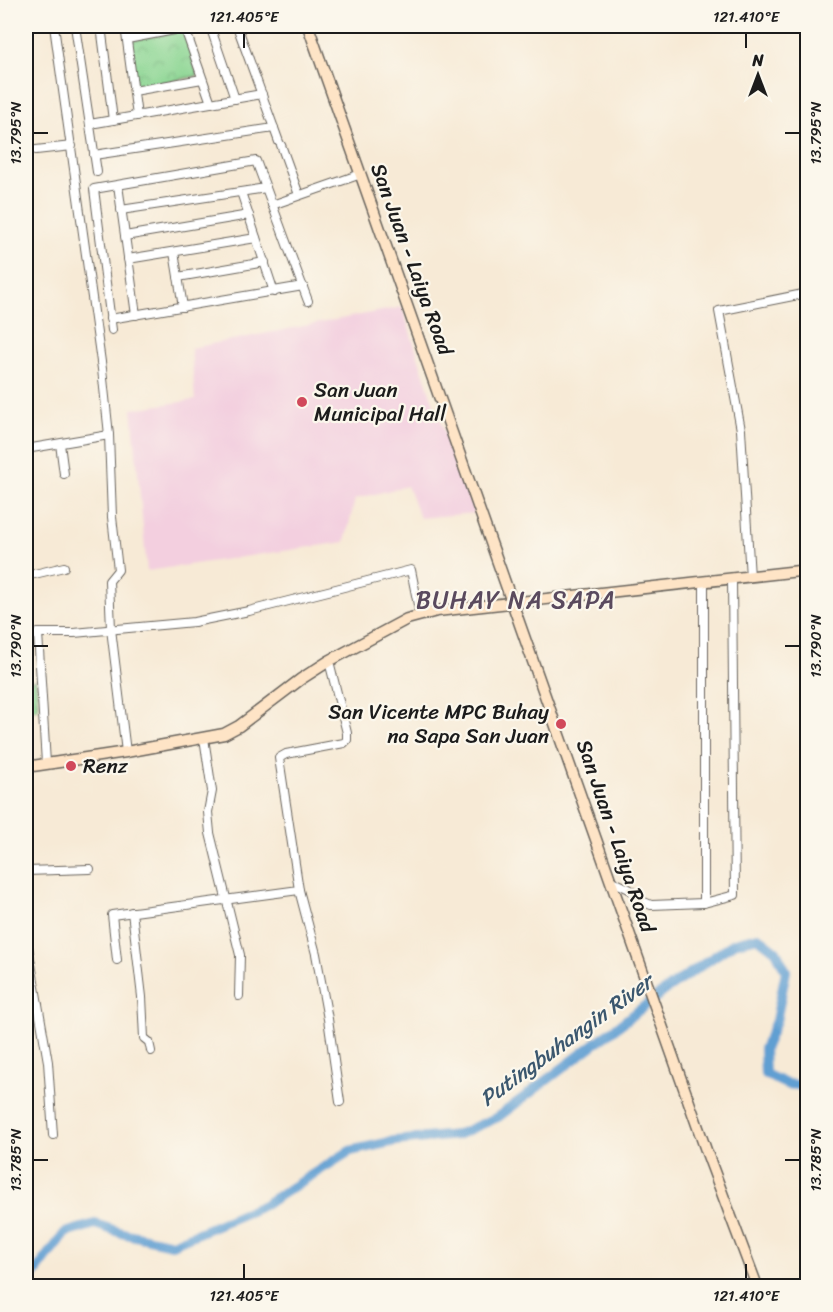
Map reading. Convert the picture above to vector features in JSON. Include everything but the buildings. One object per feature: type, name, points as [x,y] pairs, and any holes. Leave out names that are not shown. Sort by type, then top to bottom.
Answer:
[{"type":"main road","name":"San Juan - Laiya Road","points":[[308,26],[646,981],[757,1287]]},
{"type":"main road","points":[[26,767],[224,734],[239,726],[301,679],[330,661],[394,626],[420,615],[437,611],[807,570]]},
{"type":"street","points":[[54,26],[72,146],[109,435],[112,517],[118,570],[109,581],[111,629],[126,752]]},
{"type":"street","points":[[75,26],[98,188]]},
{"type":"street","points":[[101,26],[113,120]]},
{"type":"street","points":[[125,26],[137,116]]},
{"type":"street","points":[[210,26],[235,99]]},
{"type":"street","points":[[237,26],[299,195]]},
{"type":"street","points":[[127,39],[184,27],[211,103]]},
{"type":"street","points":[[134,91],[202,79]]},
{"type":"street","points":[[90,124],[262,94]]},
{"type":"street","points":[[94,155],[274,128]]},
{"type":"street","points":[[36,150],[72,146]]},
{"type":"street","points":[[112,330],[94,189],[256,161],[308,301]]},
{"type":"street","points":[[272,205],[361,174]]},
{"type":"street","points":[[118,184],[136,315]]},
{"type":"street","points":[[121,210],[266,188]]},
{"type":"street","points":[[241,192],[274,291]]},
{"type":"street","points":[[125,236],[249,215]]},
{"type":"street","points":[[128,259],[256,238]]},
{"type":"street","points":[[174,252],[183,307]]},
{"type":"street","points":[[178,277],[265,262]]},
{"type":"street","points":[[91,265],[104,264]]},
{"type":"street","points":[[111,319],[303,286]]},
{"type":"street","points":[[750,577],[741,430],[719,311],[807,293]]},
{"type":"street","points":[[26,449],[109,435]]},
{"type":"street","points":[[60,444],[64,474]]},
{"type":"street","points":[[26,576],[63,567]]},
{"type":"street","points":[[46,763],[38,633],[194,622],[411,570],[420,615]]},
{"type":"street","points":[[612,881],[629,889],[642,901],[651,905],[704,903],[735,895],[732,579]]},
{"type":"street","points":[[704,583],[704,903]]},
{"type":"street","points":[[330,661],[346,740],[344,743],[285,754],[279,758],[299,890],[316,954],[340,1102]]},
{"type":"street","points":[[204,738],[212,791],[208,812],[210,833],[240,955],[239,996]]},
{"type":"street","points":[[26,872],[90,869]]},
{"type":"street","points":[[117,960],[112,915],[299,890]]},
{"type":"street","points":[[132,912],[142,997],[144,1038],[149,1042],[152,1051]]},
{"type":"street","points":[[26,935],[48,1062],[53,1135]]},
{"type":"shaded area","points":[[402,307],[431,396],[475,513],[420,518],[407,486],[355,499],[345,542],[147,571],[132,409],[195,400],[191,348]]},
{"type":"green space","points":[[184,30],[198,76],[136,88],[129,41]]},
{"type":"green space","points":[[36,680],[38,709],[26,710],[26,681]]},
{"type":"waterway","name":"Putingbuhangin River","points":[[26,1285],[65,1233],[95,1224],[122,1233],[172,1244],[264,1205],[350,1151],[395,1141],[457,1135],[498,1117],[667,989],[734,943],[758,937],[776,951],[786,971],[776,1021],[764,1049],[765,1074],[786,1084],[808,1086]]},
{"type":"place","name":"San Juan Municipal Hall","points":[[302,402]]},
{"type":"place","name":"San Vicente MPC Buhay na Sapa San Juan","points":[[561,724]]},
{"type":"place","name":"Renz","points":[[71,766]]},
{"type":"district","name":"BUHAY NA SAPA","points":[[516,600]]}]
